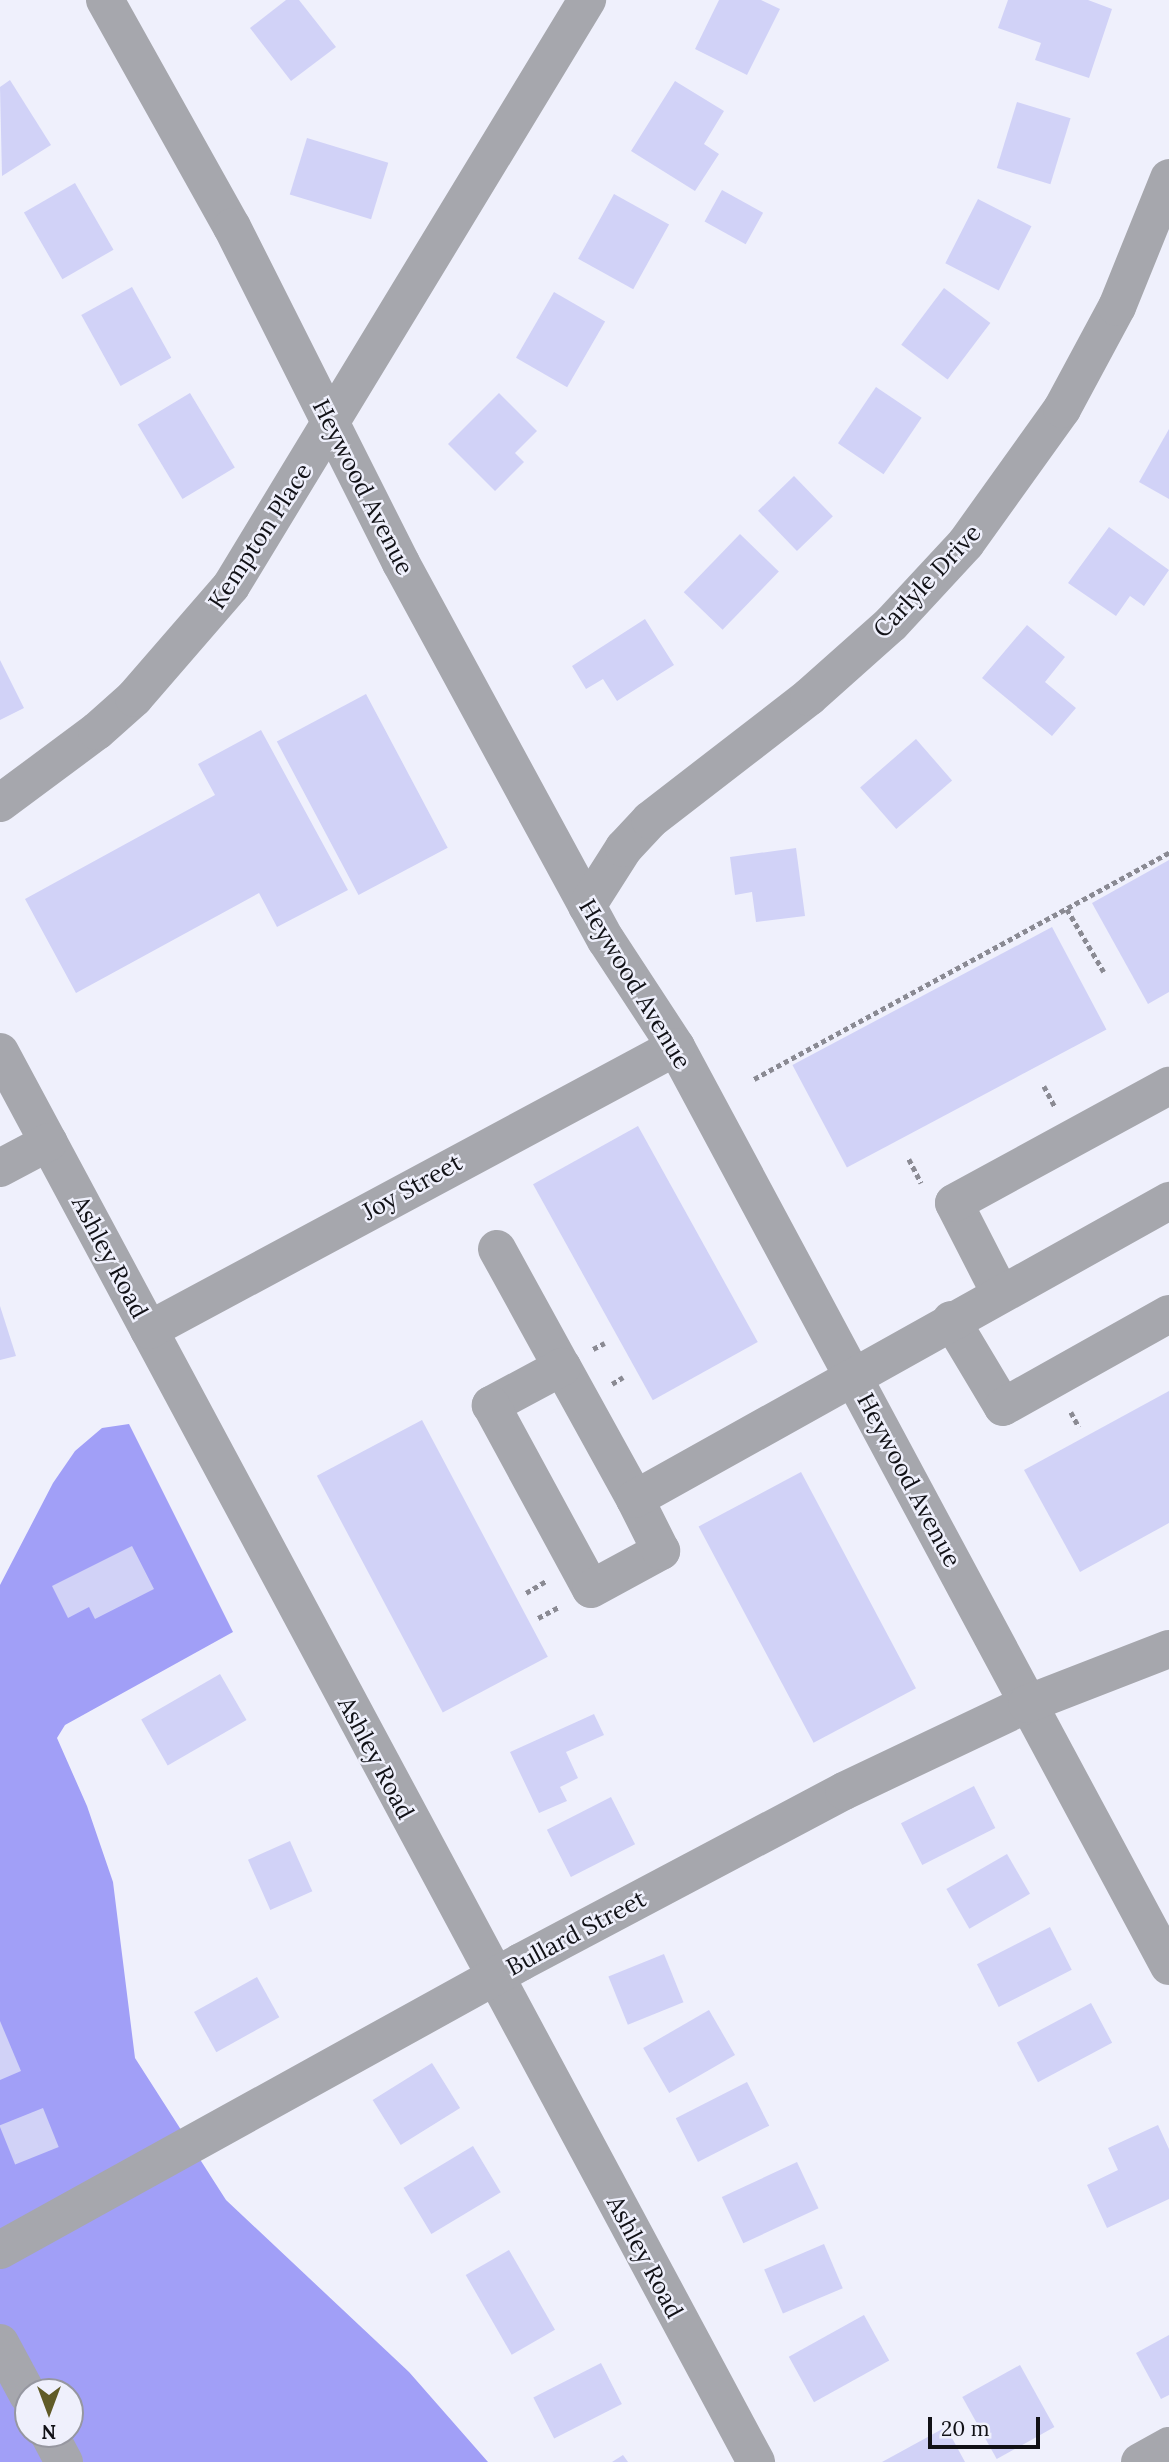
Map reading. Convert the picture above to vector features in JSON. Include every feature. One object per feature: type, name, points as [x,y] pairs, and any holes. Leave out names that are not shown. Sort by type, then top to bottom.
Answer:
[{"type":"street","name":"Heywood Avenue","points":[[105,0],[232,227],[401,563],[629,980],[676,1047],[1169,1966]]},
{"type":"street","name":"Kempton Place","points":[[0,803],[97,731],[201,625],[231,586],[587,0]]},
{"type":"street","name":"Carlyle Drive","points":[[587,906],[624,848],[650,820],[809,696],[891,624],[966,543],[1062,409],[1117,307],[1169,178]]},
{"type":"street","name":"Joy Street","points":[[149,1330],[676,1047]]},
{"type":"street","name":"Ashley Road","points":[[0,1052],[493,1977],[756,2462]]},
{"type":"street","points":[[1000,1293],[954,1203],[1169,1086]]},
{"type":"street","points":[[0,1168],[49,1142]]},
{"type":"street","points":[[635,1499],[855,1377],[951,1320],[1169,1202]]},
{"type":"street","points":[[497,1250],[562,1367],[635,1499],[661,1551],[591,1590],[491,1405],[562,1367]]},
{"type":"street","points":[[951,1320],[1003,1407],[1169,1314]]},
{"type":"street","name":"Bullard Street","points":[[0,2250],[493,1977],[844,1791],[1027,1704],[1169,1649]]},
{"type":"street","points":[[0,2343],[19,2378]]},
{"type":"street","points":[[1140,2462],[1169,2446]]},
{"type":"path","points":[[754,1079],[1169,853]]},
{"type":"path","points":[[1067,909],[1104,972]]},
{"type":"shaded area","points":[[129,1424],[233,1632],[65,1725],[57,1738],[87,1806],[113,1882],[135,2058],[226,2200],[409,2372],[488,2462],[0,2462],[0,1585],[53,1483],[75,1451],[102,1428]]},
{"type":"building","points":[[286,0],[299,0],[336,47],[291,81],[250,28]]},
{"type":"building","points":[[719,0],[761,0],[780,9],[747,75],[695,49]]},
{"type":"building","points":[[1008,0],[1088,0],[1112,9],[1089,78],[1035,60],[1041,43],[998,28]]},
{"type":"building","points":[[10,80],[51,145],[2,176],[0,87]]},
{"type":"building","points":[[675,81],[724,111],[704,144],[719,154],[695,191],[631,151]]},
{"type":"building","points":[[1017,102],[1071,118],[1050,184],[997,168]]},
{"type":"building","points":[[307,138],[388,163],[371,219],[290,194]]},
{"type":"building","points":[[75,183],[114,250],[62,279],[24,212]]},
{"type":"building","points":[[722,190],[763,213],[746,244],[705,221]]},
{"type":"building","points":[[614,194],[669,225],[633,289],[578,259]]},
{"type":"building","points":[[978,199],[1031,226],[999,290],[945,263]]},
{"type":"building","points":[[132,287],[171,358],[121,386],[81,315]]},
{"type":"building","points":[[944,288],[990,323],[948,380],[901,345]]},
{"type":"building","points":[[554,292],[605,322],[567,387],[516,358]]},
{"type":"building","points":[[876,387],[922,418],[884,474],[838,443]]},
{"type":"building","points":[[190,393],[235,468],[183,499],[138,424]]},
{"type":"building","points":[[499,393],[537,431],[515,453],[524,462],[495,491],[448,444]]},
{"type":"building","points":[[1169,429],[1169,499],[1139,482]]},
{"type":"building","points":[[794,476],[833,516],[797,551],[758,511]]},
{"type":"building","points":[[1109,527],[1169,570],[1144,606],[1130,596],[1116,616],[1068,583]]},
{"type":"building","points":[[740,534],[779,572],[723,630],[684,592]]},
{"type":"building","points":[[645,619],[674,665],[617,701],[603,679],[586,689],[572,666]]},
{"type":"building","points":[[1027,625],[1065,657],[1045,682],[1076,708],[1052,736],[982,678]]},
{"type":"building","points":[[0,660],[24,708],[0,720]]},
{"type":"building","points":[[366,694],[448,848],[359,895],[277,741]]},
{"type":"building","points":[[261,730],[348,890],[277,927],[259,893],[76,993],[25,899],[215,795],[198,764]]},
{"type":"building","points":[[916,739],[952,781],[896,829],[860,788]]},
{"type":"building","points":[[796,848],[805,916],[756,922],[752,892],[735,895],[730,857]]},
{"type":"building","points":[[1169,860],[1169,992],[1148,1004],[1092,903]]},
{"type":"building","points":[[1052,927],[1106,1029],[847,1167],[792,1065]]},
{"type":"building","points":[[638,1126],[758,1342],[653,1400],[533,1184]]},
{"type":"building","points":[[0,1306],[16,1356],[0,1360]]},
{"type":"building","points":[[1169,1391],[1169,1523],[1080,1572],[1024,1470]]},
{"type":"building","points":[[422,1420],[548,1657],[443,1712],[317,1476]]},
{"type":"building","points":[[801,1472],[916,1688],[814,1743],[699,1526]]},
{"type":"building","points":[[132,1546],[154,1589],[95,1619],[89,1607],[68,1618],[52,1586]]},
{"type":"building","points":[[220,1674],[246,1720],[168,1765],[141,1720]]},
{"type":"building","points":[[594,1714],[604,1735],[566,1752],[578,1778],[560,1787],[567,1801],[539,1813],[510,1752]]},
{"type":"building","points":[[974,1786],[995,1828],[922,1865],[901,1823]]},
{"type":"building","points":[[611,1797],[635,1844],[571,1877],[547,1830]]},
{"type":"building","points":[[290,1841],[312,1891],[270,1910],[248,1860]]},
{"type":"building","points":[[1007,1854],[1030,1894],[969,1929],[946,1889]]},
{"type":"building","points":[[1050,1927],[1072,1970],[999,2007],[977,1964]]},
{"type":"building","points":[[664,1954],[683,2002],[628,2025],[608,1976]]},
{"type":"building","points":[[257,1977],[279,2017],[216,2052],[194,2012]]},
{"type":"building","points":[[1091,2003],[1112,2043],[1038,2082],[1017,2042]]},
{"type":"building","points":[[709,2010],[735,2055],[669,2093],[643,2048]]},
{"type":"building","points":[[0,2021],[21,2071],[0,2080]]},
{"type":"building","points":[[432,2063],[460,2108],[401,2145],[373,2100]]},
{"type":"building","points":[[747,2082],[769,2126],[698,2162],[676,2118]]},
{"type":"building","points":[[43,2108],[59,2147],[15,2165],[0,2125]]},
{"type":"building","points":[[1158,2125],[1169,2149],[1169,2199],[1107,2228],[1087,2185],[1118,2170],[1108,2148]]},
{"type":"building","points":[[473,2146],[501,2192],[431,2234],[404,2188]]},
{"type":"building","points":[[797,2162],[819,2208],[743,2243],[722,2197]]},
{"type":"building","points":[[824,2244],[843,2288],[783,2314],[764,2269]]},
{"type":"building","points":[[509,2250],[555,2330],[512,2355],[466,2275]]},
{"type":"building","points":[[864,2315],[889,2360],[814,2402],[789,2357]]},
{"type":"building","points":[[1169,2335],[1169,2395],[1161,2399],[1136,2353]]},
{"type":"building","points":[[601,2363],[622,2404],[554,2438],[533,2398]]},
{"type":"building","points":[[1020,2365],[1054,2427],[997,2459],[962,2397]]},
{"type":"building","points":[[946,2427],[965,2462],[882,2462]]},
{"type":"building","points":[[623,2455],[628,2462],[612,2462]]}]
